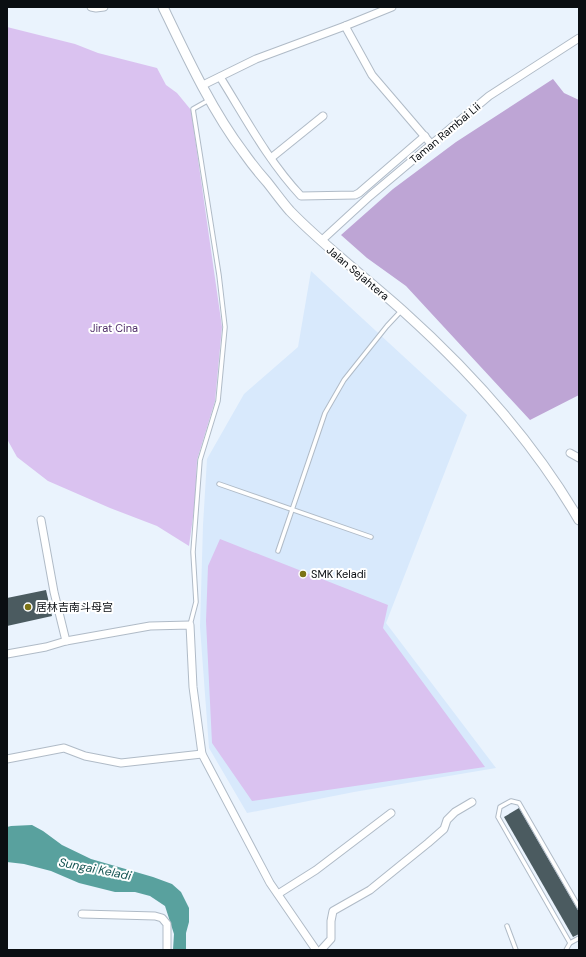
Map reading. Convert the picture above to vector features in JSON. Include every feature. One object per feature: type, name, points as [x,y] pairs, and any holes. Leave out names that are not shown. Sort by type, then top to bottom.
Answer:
[{"type":"street","points":[[91,7],[104,7]]},
{"type":"street","name":"Jalan Sejahtera","points":[[163,7],[210,99],[243,153],[289,210],[321,241],[402,310],[500,408],[564,494],[579,520]]},
{"type":"street","points":[[203,85],[256,59],[392,7]]},
{"type":"street","points":[[345,26],[372,75],[432,145]]},
{"type":"street","name":"Taman Rambai Lii","points":[[321,241],[370,196],[489,96],[579,38]]},
{"type":"street","points":[[220,77],[271,158],[289,183],[301,196],[356,195],[424,136]]},
{"type":"street","points":[[271,158],[324,116]]},
{"type":"street","points":[[570,453],[579,458]]},
{"type":"street","points":[[41,520],[54,592],[66,641]]},
{"type":"street","points":[[7,654],[46,647],[66,641],[150,626],[190,625],[193,687],[202,754],[270,883],[316,950]]},
{"type":"street","points":[[7,759],[64,748],[85,756],[121,763],[202,754]]},
{"type":"street","points":[[321,950],[331,939],[333,911],[370,890],[444,829],[447,820],[455,812],[472,802]]},
{"type":"street","points":[[278,894],[316,870],[391,813]]},
{"type":"street","points":[[82,914],[155,916],[162,918],[167,924],[168,950]]},
{"type":"lane","points":[[190,625],[196,602],[193,552],[200,460],[218,401],[225,327],[218,267],[193,109],[210,99]]},
{"type":"lane","points":[[278,551],[325,413],[344,380],[387,326],[402,310]]},
{"type":"lane","points":[[219,484],[371,537]]},
{"type":"lane","points":[[570,943],[498,817],[500,807],[511,801],[519,803],[579,907]]},
{"type":"lane","points":[[507,926],[516,950]]},
{"type":"lane","points":[[566,950],[570,943],[579,938]]},
{"type":"shaded area","points":[[553,79],[564,93],[579,100],[579,395],[530,420],[406,286],[367,258],[341,235],[393,189],[456,142]]},
{"type":"shaded area","name":"SMK Keladi","points":[[311,271],[467,415],[386,623],[496,768],[354,792],[247,813],[209,748],[200,627],[203,525],[207,459],[244,394],[298,347]]},
{"type":"green space","name":"Jirat Cina","points":[[7,27],[75,44],[98,53],[157,68],[166,85],[177,93],[191,110],[222,327],[215,401],[197,460],[195,503],[189,546],[157,526],[110,508],[48,481],[17,457],[7,439]]},
{"type":"green space","points":[[220,539],[388,605],[383,628],[485,767],[252,801],[212,743],[206,621],[208,566]]},
{"type":"water","name":"Sungai Keladi","points":[[32,825],[62,845],[91,859],[172,884],[181,892],[189,908],[189,922],[186,933],[186,950],[173,950],[174,934],[165,906],[150,896],[135,892],[115,892],[79,883],[51,871],[24,864],[7,862],[7,827]]},
{"type":"building","name":"居林吉南斗母宫","points":[[46,590],[52,616],[7,626],[7,598]]},
{"type":"building","points":[[519,808],[579,912],[579,934],[573,937],[504,817]]},
{"type":"place","name":"SMK Keladi","points":[[303,574]]},
{"type":"place","name":"居林吉南斗母宫","points":[[28,607]]}]
